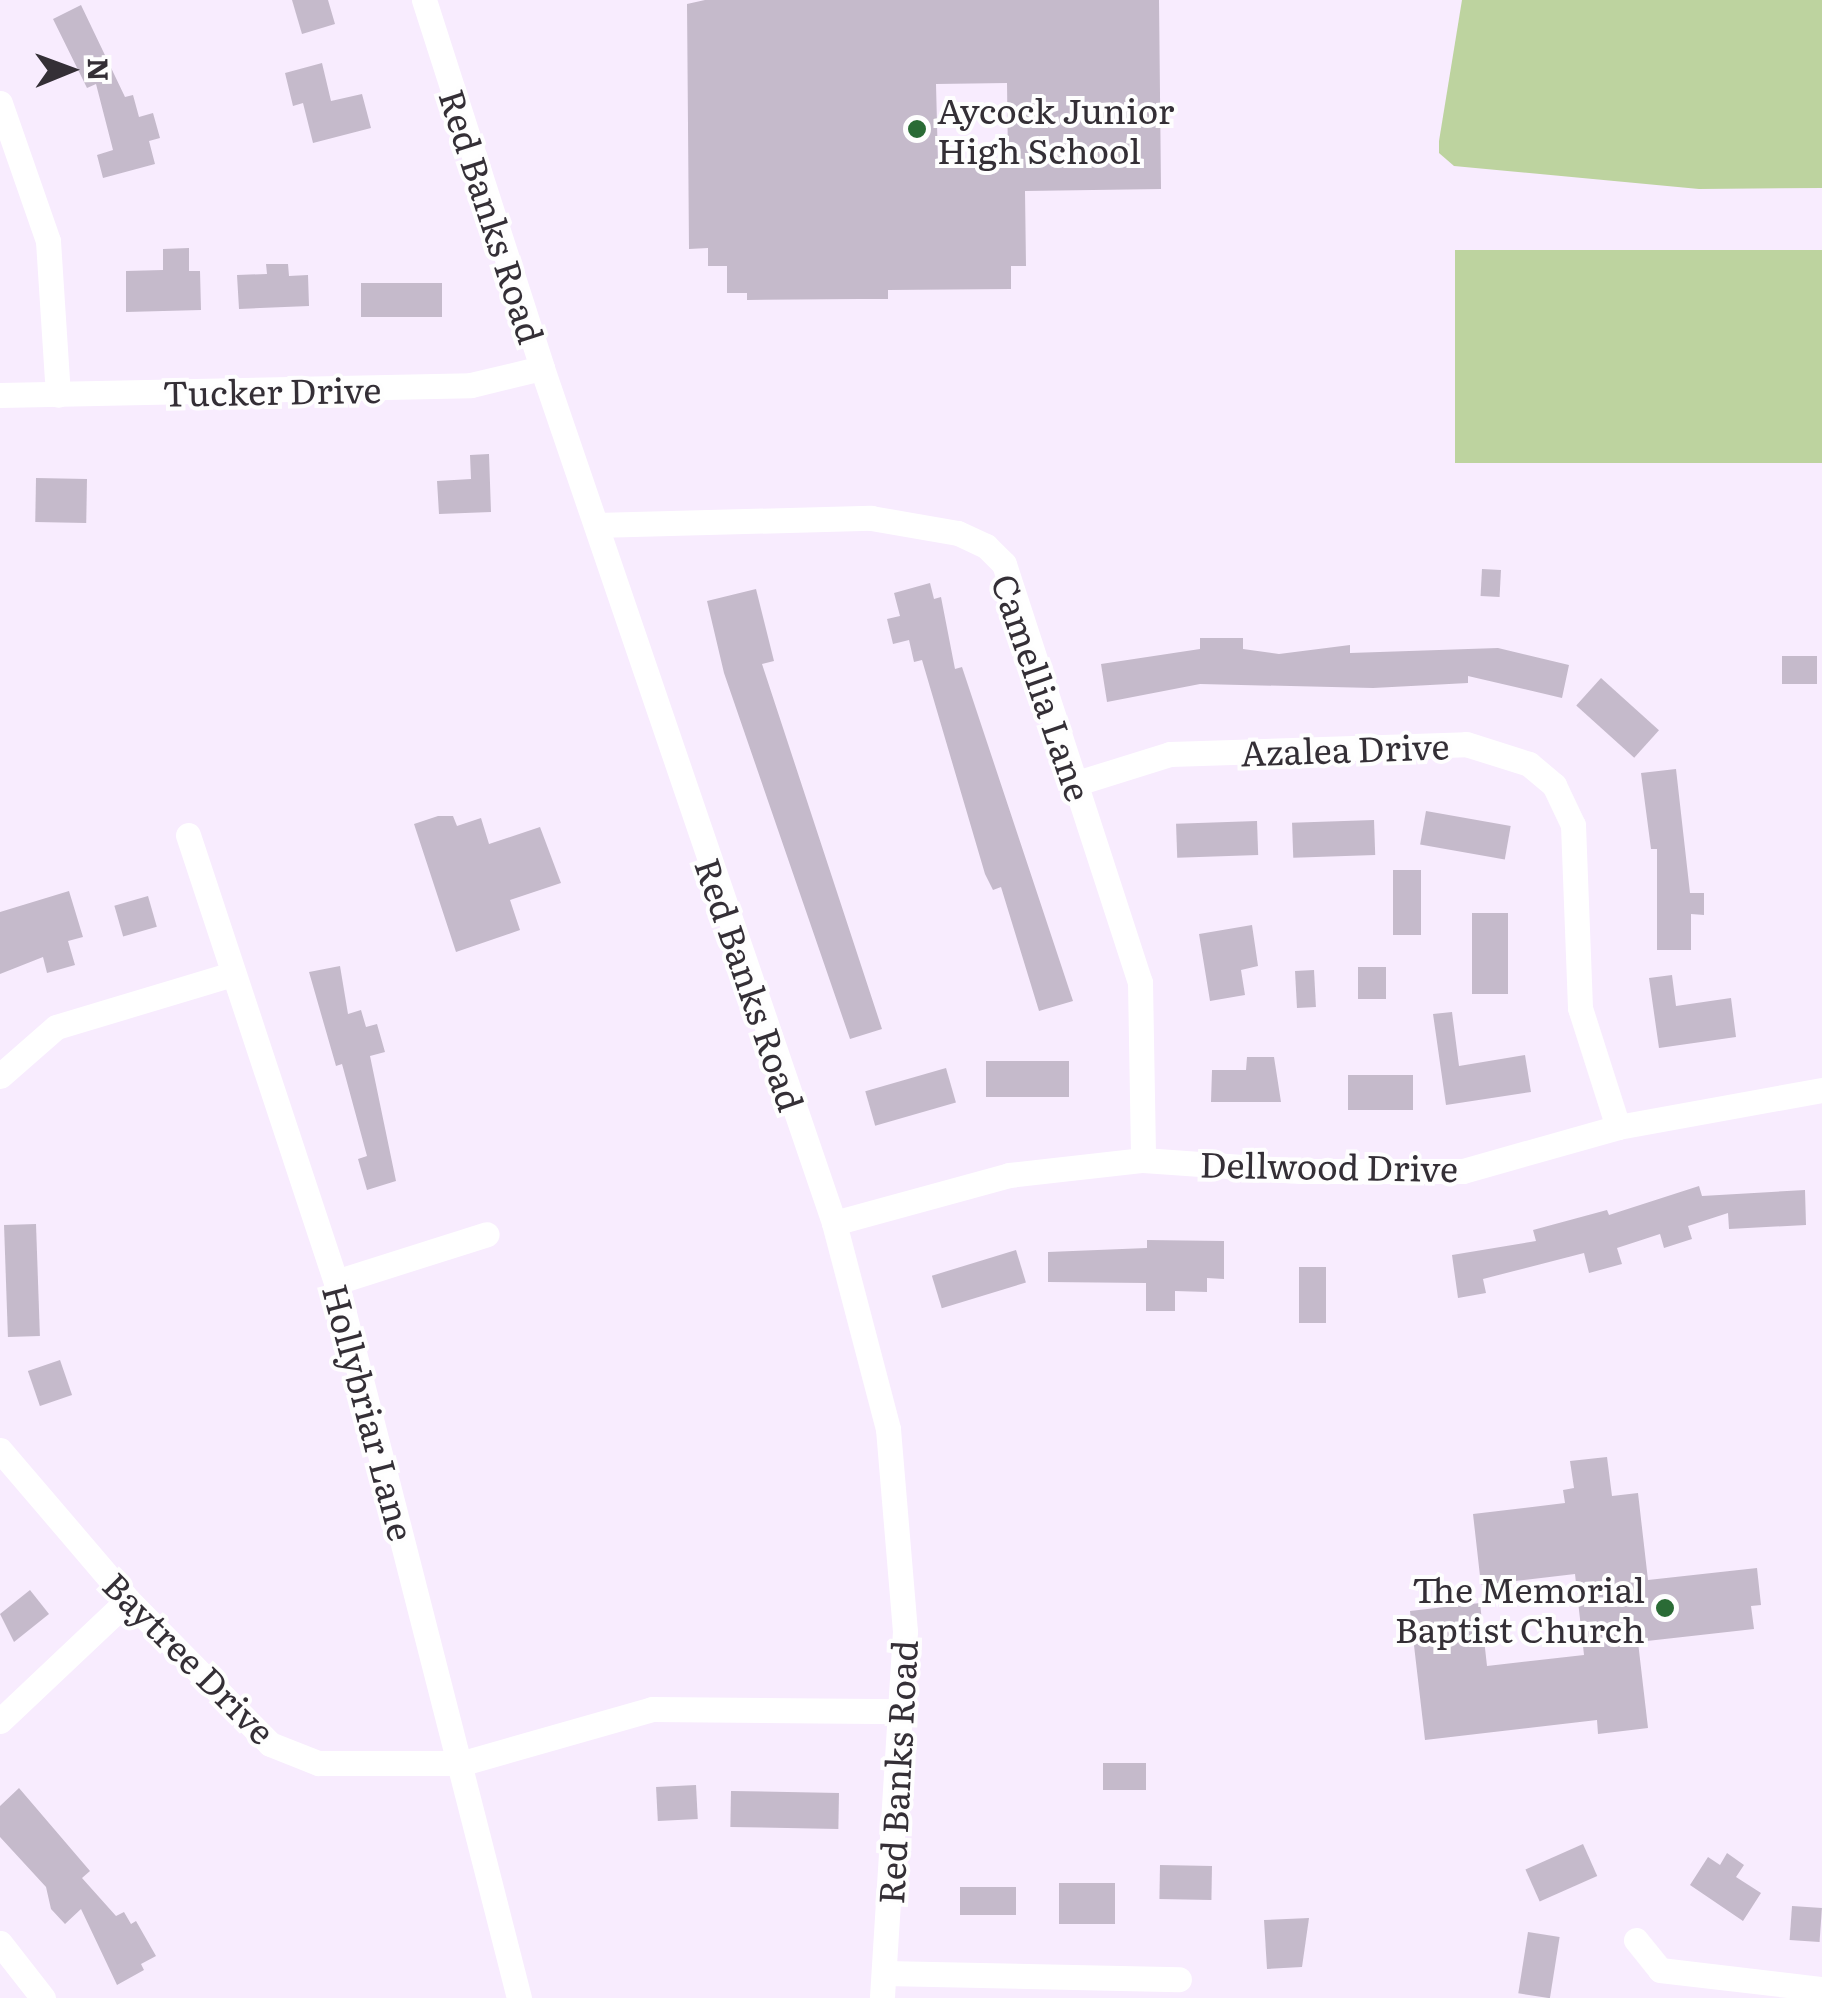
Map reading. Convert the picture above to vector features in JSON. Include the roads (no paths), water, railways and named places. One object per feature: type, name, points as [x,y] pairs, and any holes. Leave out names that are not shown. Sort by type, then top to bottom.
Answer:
[{"type":"street","name":"Red Banks Road","points":[[424,0],[542,368],[834,1223],[888,1429],[902,1562],[904,1711],[883,1986]]},
{"type":"street","points":[[0,103],[48,240],[58,395]]},
{"type":"street","name":"Tucker Drive","points":[[0,395],[471,385],[542,368]]},
{"type":"street","name":"Camellia Lane","points":[[596,525],[871,518],[958,533],[986,546],[1004,564],[1140,982],[1143,1160]]},
{"type":"street","name":"Azalea Drive","points":[[1078,783],[1170,754],[1466,744],[1529,764],[1554,786],[1573,824],[1580,1008],[1618,1126]]},
{"type":"street","name":"Hollybriar Lane","points":[[188,834],[336,1282],[464,1763],[519,1998]]},
{"type":"street","points":[[0,1076],[56,1028],[232,974]]},
{"type":"street","name":"Dellwood Drive","points":[[834,1223],[1009,1175],[1143,1160],[1301,1172],[1462,1170],[1618,1126],[1822,1090]]},
{"type":"street","points":[[336,1282],[488,1234]]},
{"type":"street","name":"Baytree Drive","points":[[0,1450],[128,1600],[270,1744],[318,1763],[464,1763],[652,1709],[904,1711]]},
{"type":"street","points":[[0,1721],[128,1600]]},
{"type":"street","points":[[1636,1940],[1660,1970],[1741,1989],[1822,1989]]},
{"type":"street","points":[[0,1943],[43,1998]]},
{"type":"street","points":[[883,1986],[1179,1979]]},
{"type":"place","name":"Aycock Junior High School","points":[[917,129]]},
{"type":"place","name":"The Memorial Baptist Church","points":[[1665,1608]]}]
